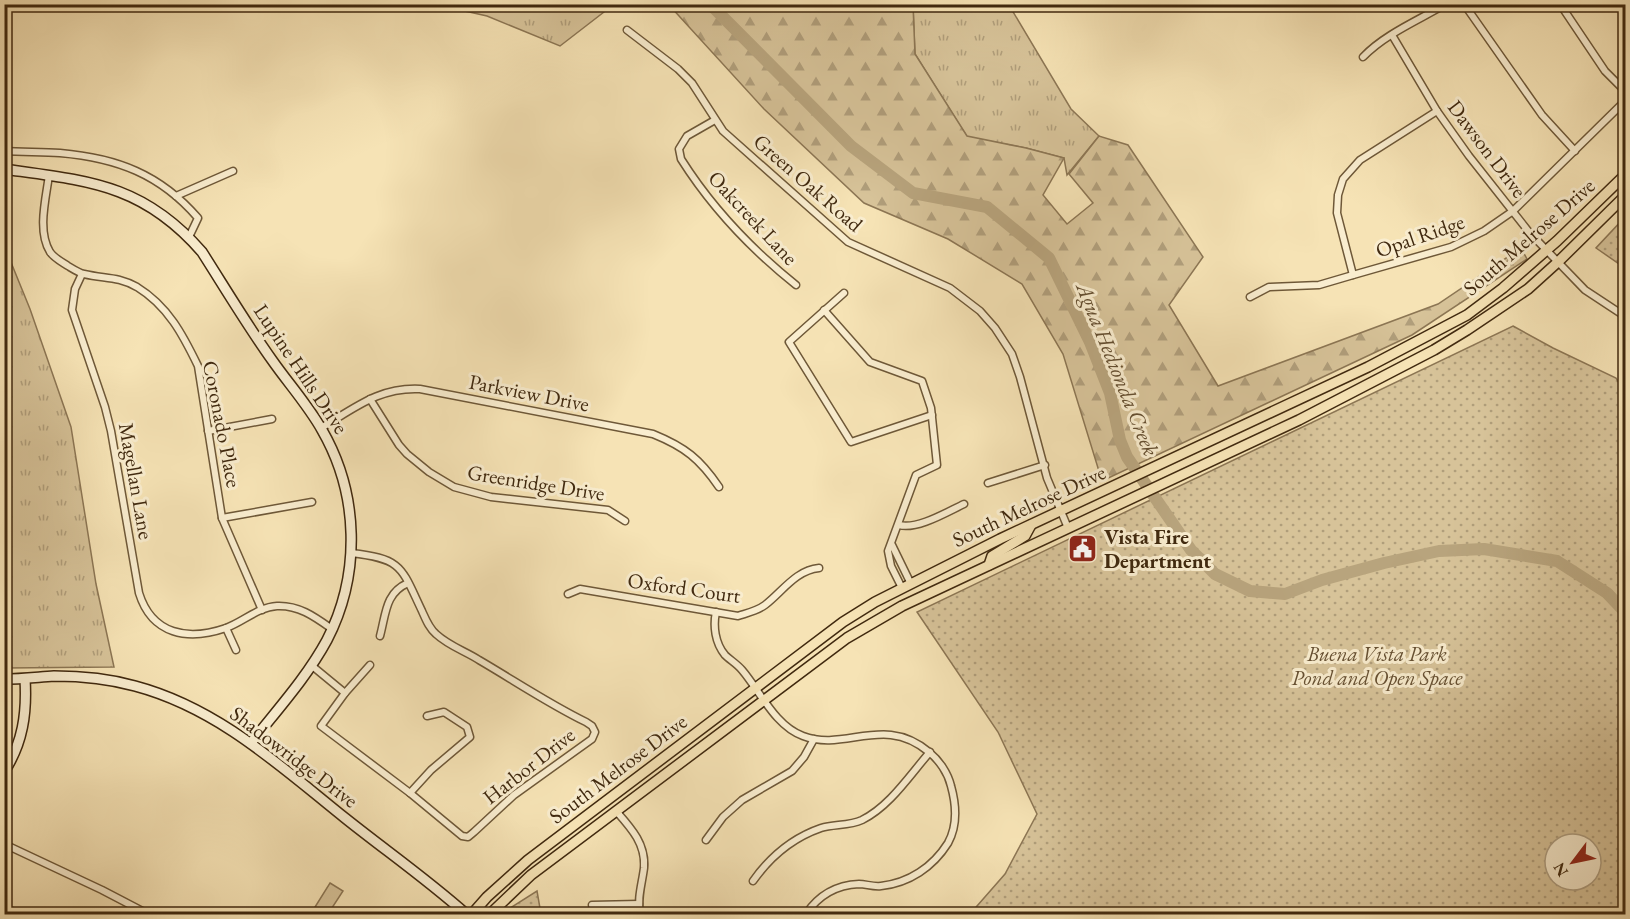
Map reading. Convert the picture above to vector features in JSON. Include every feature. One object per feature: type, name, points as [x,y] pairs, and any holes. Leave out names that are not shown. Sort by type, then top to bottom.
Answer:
[{"type":"main road","name":"South Melrose Drive","points":[[472,915],[487,897],[528,860],[843,622],[902,588],[1060,511],[1368,367],[1467,315],[1503,288],[1547,249],[1626,174]]},
{"type":"main road","name":"South Melrose Drive","points":[[490,915],[531,875],[847,638],[902,606],[1299,420],[1434,350],[1528,289],[1626,195]]},
{"type":"main road","points":[[990,565],[992,556],[1025,536],[1031,525]]},
{"type":"street","points":[[1363,57],[1392,35],[1446,4]]},
{"type":"street","points":[[1464,4],[1542,115],[1575,151]]},
{"type":"street","points":[[1560,4],[1605,70],[1626,92]]},
{"type":"street","name":"Green Oak Road","points":[[627,30],[678,69],[692,83],[723,131],[848,242],[950,288],[980,311],[995,328],[1012,354],[1045,465],[1068,528]]},
{"type":"street","name":"Dawson Drive","points":[[1392,35],[1437,111],[1529,232],[1586,290],[1626,317]]},
{"type":"street","name":"Opal Ridge","points":[[1250,297],[1269,287],[1319,285],[1451,247],[1484,231],[1513,210],[1626,100]]},
{"type":"street","points":[[1353,275],[1337,213],[1338,195],[1343,179],[1360,160],[1437,111]]},
{"type":"street","name":"Oakcreek Lane","points":[[716,120],[687,136],[679,149],[681,159],[721,214],[751,246],[796,285]]},
{"type":"street","points":[[4,151],[58,153],[98,158],[118,163],[150,177],[176,196],[198,218],[189,237]]},
{"type":"street","name":"Lupine Hills Drive","points":[[4,169],[88,181],[123,192],[153,208],[189,237],[202,252],[271,358],[321,428],[333,450],[345,483],[351,528],[351,553],[344,598],[332,629],[310,665],[251,743]]},
{"type":"street","points":[[176,196],[233,171]]},
{"type":"street","name":"Coronado Place","points":[[49,175],[44,219],[46,242],[51,254],[82,274],[117,278],[138,288],[158,303],[176,323],[198,366],[222,518],[262,610]]},
{"type":"street","name":"Magellan Lane","points":[[82,274],[75,289],[72,310],[105,407],[142,604],[154,620],[175,632],[200,633],[226,628],[262,610],[276,606],[306,612],[332,629]]},
{"type":"street","points":[[844,293],[789,342],[851,442],[932,415]]},
{"type":"street","points":[[824,310],[870,362],[922,381],[932,415],[937,465],[916,475],[888,551],[902,588]]},
{"type":"street","name":"Parkview Drive","points":[[321,428],[378,394],[393,390],[420,389],[653,434],[674,443],[691,454],[705,466],[719,487]]},
{"type":"street","name":"Greenridge Drive","points":[[370,399],[407,454],[429,472],[454,487],[491,497],[608,510],[625,521]]},
{"type":"street","points":[[208,430],[272,420]]},
{"type":"street","points":[[988,483],[1045,465]]},
{"type":"street","points":[[222,518],[312,502]]},
{"type":"street","points":[[899,525],[908,527],[933,519],[964,504]]},
{"type":"street","points":[[892,545],[911,584]]},
{"type":"street","name":"Harbor Drive","points":[[351,553],[379,556],[394,563],[408,583],[428,625],[435,634],[448,644],[470,654],[586,722],[595,732],[591,739],[514,795],[468,837],[462,836],[410,793],[321,726],[345,693],[370,665]]},
{"type":"street","name":"Oxford Court","points":[[568,594],[580,589],[738,616],[756,611],[801,574],[810,569],[819,568]]},
{"type":"street","points":[[380,636],[390,596],[397,588],[408,583]]},
{"type":"street","points":[[716,612],[714,621],[716,637],[724,653],[741,669],[764,700],[794,732],[814,739],[879,734],[901,736],[930,752],[947,775],[956,803],[956,817],[948,842],[925,870],[909,879],[884,886],[872,887],[859,884],[838,888],[823,895],[806,915]]},
{"type":"street","points":[[226,628],[236,650]]},
{"type":"street","points":[[310,665],[345,693]]},
{"type":"street","name":"Shadowridge Drive","points":[[4,679],[53,676],[89,678],[135,686],[176,699],[203,712],[251,743],[465,915]]},
{"type":"street","points":[[4,772],[21,738],[25,708],[25,679]]},
{"type":"street","points":[[410,793],[431,770],[470,737],[467,727],[444,712],[428,716]]},
{"type":"street","points":[[706,840],[723,818],[742,800],[792,771],[804,757],[814,739]]},
{"type":"street","points":[[753,881],[763,866],[795,840],[821,828],[859,821],[880,809],[930,752]]},
{"type":"street","points":[[616,811],[635,831],[639,840],[644,867],[639,893],[640,915]]},
{"type":"street","points":[[4,844],[102,890],[148,915]]},
{"type":"street","points":[[592,905],[639,904]]},
{"type":"street","points":[[4,907],[18,915]]},
{"type":"green space","points":[[438,5],[613,5],[560,46],[487,16]]},
{"type":"green space","points":[[669,5],[913,5],[915,54],[967,136],[1064,158],[1043,195],[1067,224],[1093,203],[1069,174],[1099,136],[1128,145],[1203,257],[1169,305],[1218,386],[1438,304],[1521,248],[1527,259],[1412,335],[1102,481],[1063,354],[1022,284],[948,239],[864,203],[764,109]]},
{"type":"green space","points":[[913,5],[1009,5],[1071,109],[1099,136],[1067,175],[1064,158],[967,137],[915,54]]},
{"type":"green space","points":[[1625,217],[1625,268],[1596,248]]},
{"type":"green space","points":[[5,253],[8,255],[30,309],[71,427],[96,584],[114,667],[5,668]]},
{"type":"green space","name":"Buena Vista Park Pond and Open Space","points":[[1513,326],[1616,378],[1625,392],[1625,467],[1621,475],[1626,479],[1625,914],[970,914],[1005,874],[1037,814],[998,732],[917,612]]},
{"type":"green space","points":[[330,883],[343,891],[328,914],[315,907]]},
{"type":"green space","points":[[537,891],[541,914],[504,914],[504,912]]},
{"type":"waterway","name":"Agua Hedionda Creek","points":[[710,4],[851,146],[913,193],[987,207],[1049,258],[1090,342],[1110,393],[1120,440],[1127,457],[1191,550],[1215,574],[1250,591],[1285,594],[1322,580],[1384,563],[1439,551],[1484,549],[1557,561],[1607,593],[1626,613]]},
{"type":"place","name":"Vista Fire Department","points":[[1083,549]]}]
